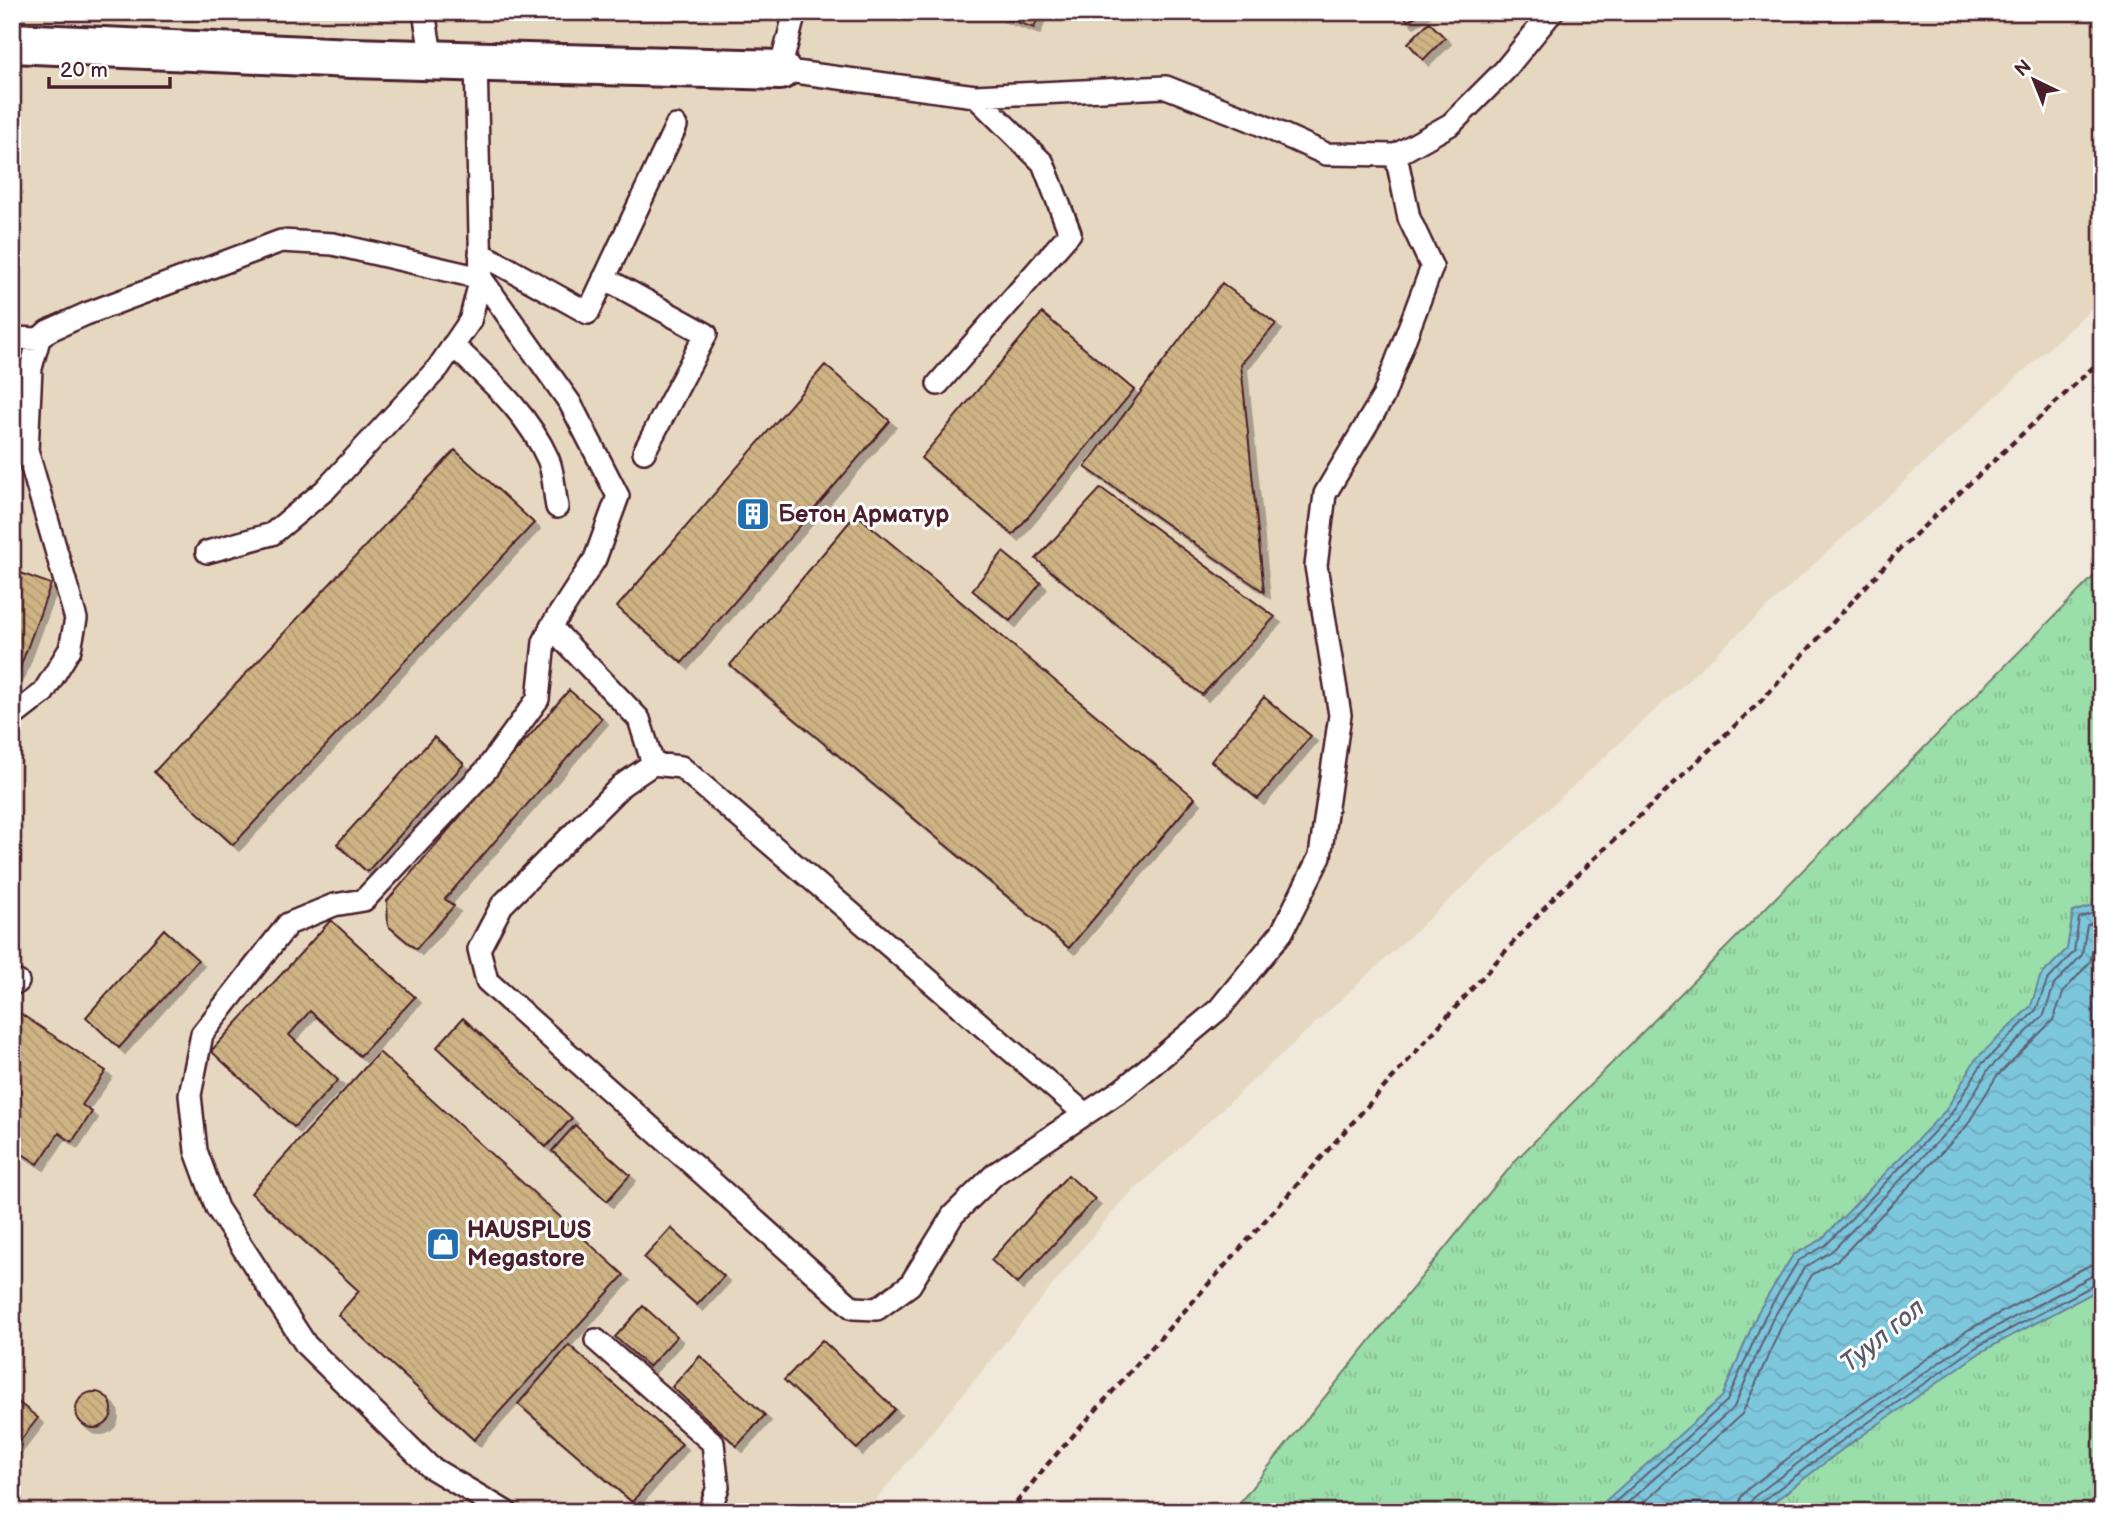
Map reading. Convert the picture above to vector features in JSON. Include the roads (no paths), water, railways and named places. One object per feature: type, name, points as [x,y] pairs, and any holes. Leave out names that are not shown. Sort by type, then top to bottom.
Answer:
[{"type":"street","points":[[12,43],[432,60],[780,69]]},
{"type":"lane","points":[[424,12],[432,60]]},
{"type":"lane","points":[[795,12],[780,69],[975,96],[1166,87],[1248,119],[1326,154],[1396,155],[1451,124],[1504,71],[1552,12]]},
{"type":"lane","points":[[207,552],[272,534],[325,490],[438,368],[470,321],[481,278],[476,61]]},
{"type":"lane","points":[[938,384],[1070,233],[1043,163],[975,96]]},
{"type":"lane","points":[[480,253],[589,313],[676,126]]},
{"type":"lane","points":[[1085,1114],[681,767],[653,764],[622,785],[502,905],[479,949],[487,981],[853,1308],[877,1309],[910,1285],[953,1215],[995,1174],[1123,1090],[1219,1009],[1282,932],[1320,856],[1340,716],[1316,566],[1325,494],[1383,397],[1432,267],[1409,218],[1396,155]]},
{"type":"lane","points":[[12,717],[43,693],[70,649],[76,619],[27,450],[32,368],[39,340],[48,331],[86,313],[281,241],[333,244],[481,278],[570,404],[618,496],[595,559],[544,642],[538,698],[486,770],[364,900],[334,905],[288,924],[202,1034],[190,1095],[196,1151],[217,1208],[306,1345],[430,1467],[506,1512]]},
{"type":"lane","points":[[604,278],[706,334],[644,452]]},
{"type":"lane","points":[[12,338],[39,340]]},
{"type":"lane","points":[[453,345],[507,397],[530,426],[549,461],[557,507]]},
{"type":"lane","points":[[551,627],[639,719],[653,764]]},
{"type":"lane","points":[[596,1340],[713,1443],[718,1488],[709,1512]]},
{"type":"water","name":"Туул гол","points":[[2102,903],[2102,1288],[1981,1352],[1840,1451],[1761,1512],[1593,1512],[1722,1397],[1758,1312],[1793,1255],[1821,1240],[1946,1110],[1975,1060],[2031,1006],[2040,977],[2067,949],[2073,912]]},
{"type":"place","name":"Бетон Арматур","points":[[753,514]]},
{"type":"place","name":"HAUSPLUS Megastore","points":[[443,1244]]}]
